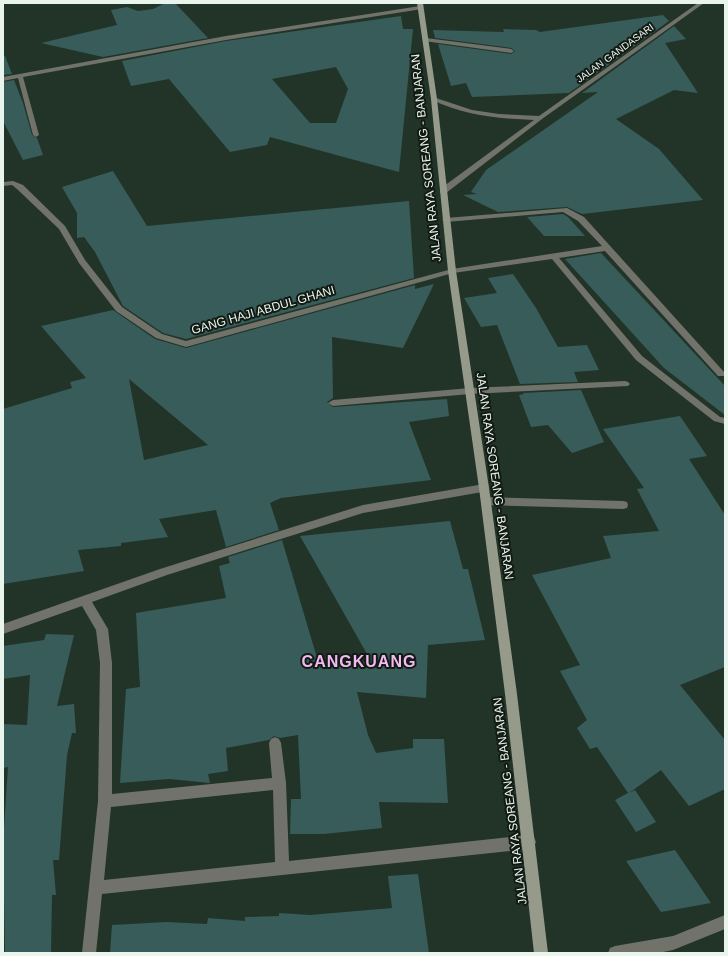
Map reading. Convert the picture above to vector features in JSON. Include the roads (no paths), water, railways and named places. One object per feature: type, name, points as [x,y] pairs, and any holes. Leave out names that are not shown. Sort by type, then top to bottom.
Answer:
[{"type":"main road","name":"JALAN RAYA SOREANG - BANJARAN","points":[[420,5],[434,99],[452,271],[486,501],[529,842],[541,953]]},
{"type":"street","name":"JALAN GANDASARI","points":[[443,191],[540,118],[701,3]]},
{"type":"street","points":[[3,79],[226,38],[420,5]]},
{"type":"street","points":[[426,40],[511,51]]},
{"type":"street","points":[[20,76],[36,135]]},
{"type":"street","points":[[434,99],[466,112],[493,116],[540,118]]},
{"type":"street","name":"GANG HAJI ABDUL GHANI","points":[[3,184],[13,183],[20,187],[62,228],[82,261],[119,310],[159,336],[176,343],[186,344],[452,271],[607,248]]},
{"type":"street","points":[[446,220],[564,210],[581,219],[722,374]]},
{"type":"street","points":[[554,256],[639,358],[717,419],[725,421]]},
{"type":"street","points":[[334,403],[470,391],[625,384]]},
{"type":"street","points":[[3,629],[84,599],[164,572],[364,509],[484,488]]},
{"type":"street","points":[[486,501],[623,505]]},
{"type":"street","points":[[84,599],[102,629],[105,644],[107,714],[105,801],[89,953]]},
{"type":"street","points":[[275,743],[279,783],[282,869]]},
{"type":"street","points":[[105,801],[279,783]]},
{"type":"street","points":[[95,888],[529,842]]},
{"type":"street","points":[[615,953],[673,943],[725,922]]},
{"type":"district","name":"CANGKUANG","points":[[359,661]]}]
